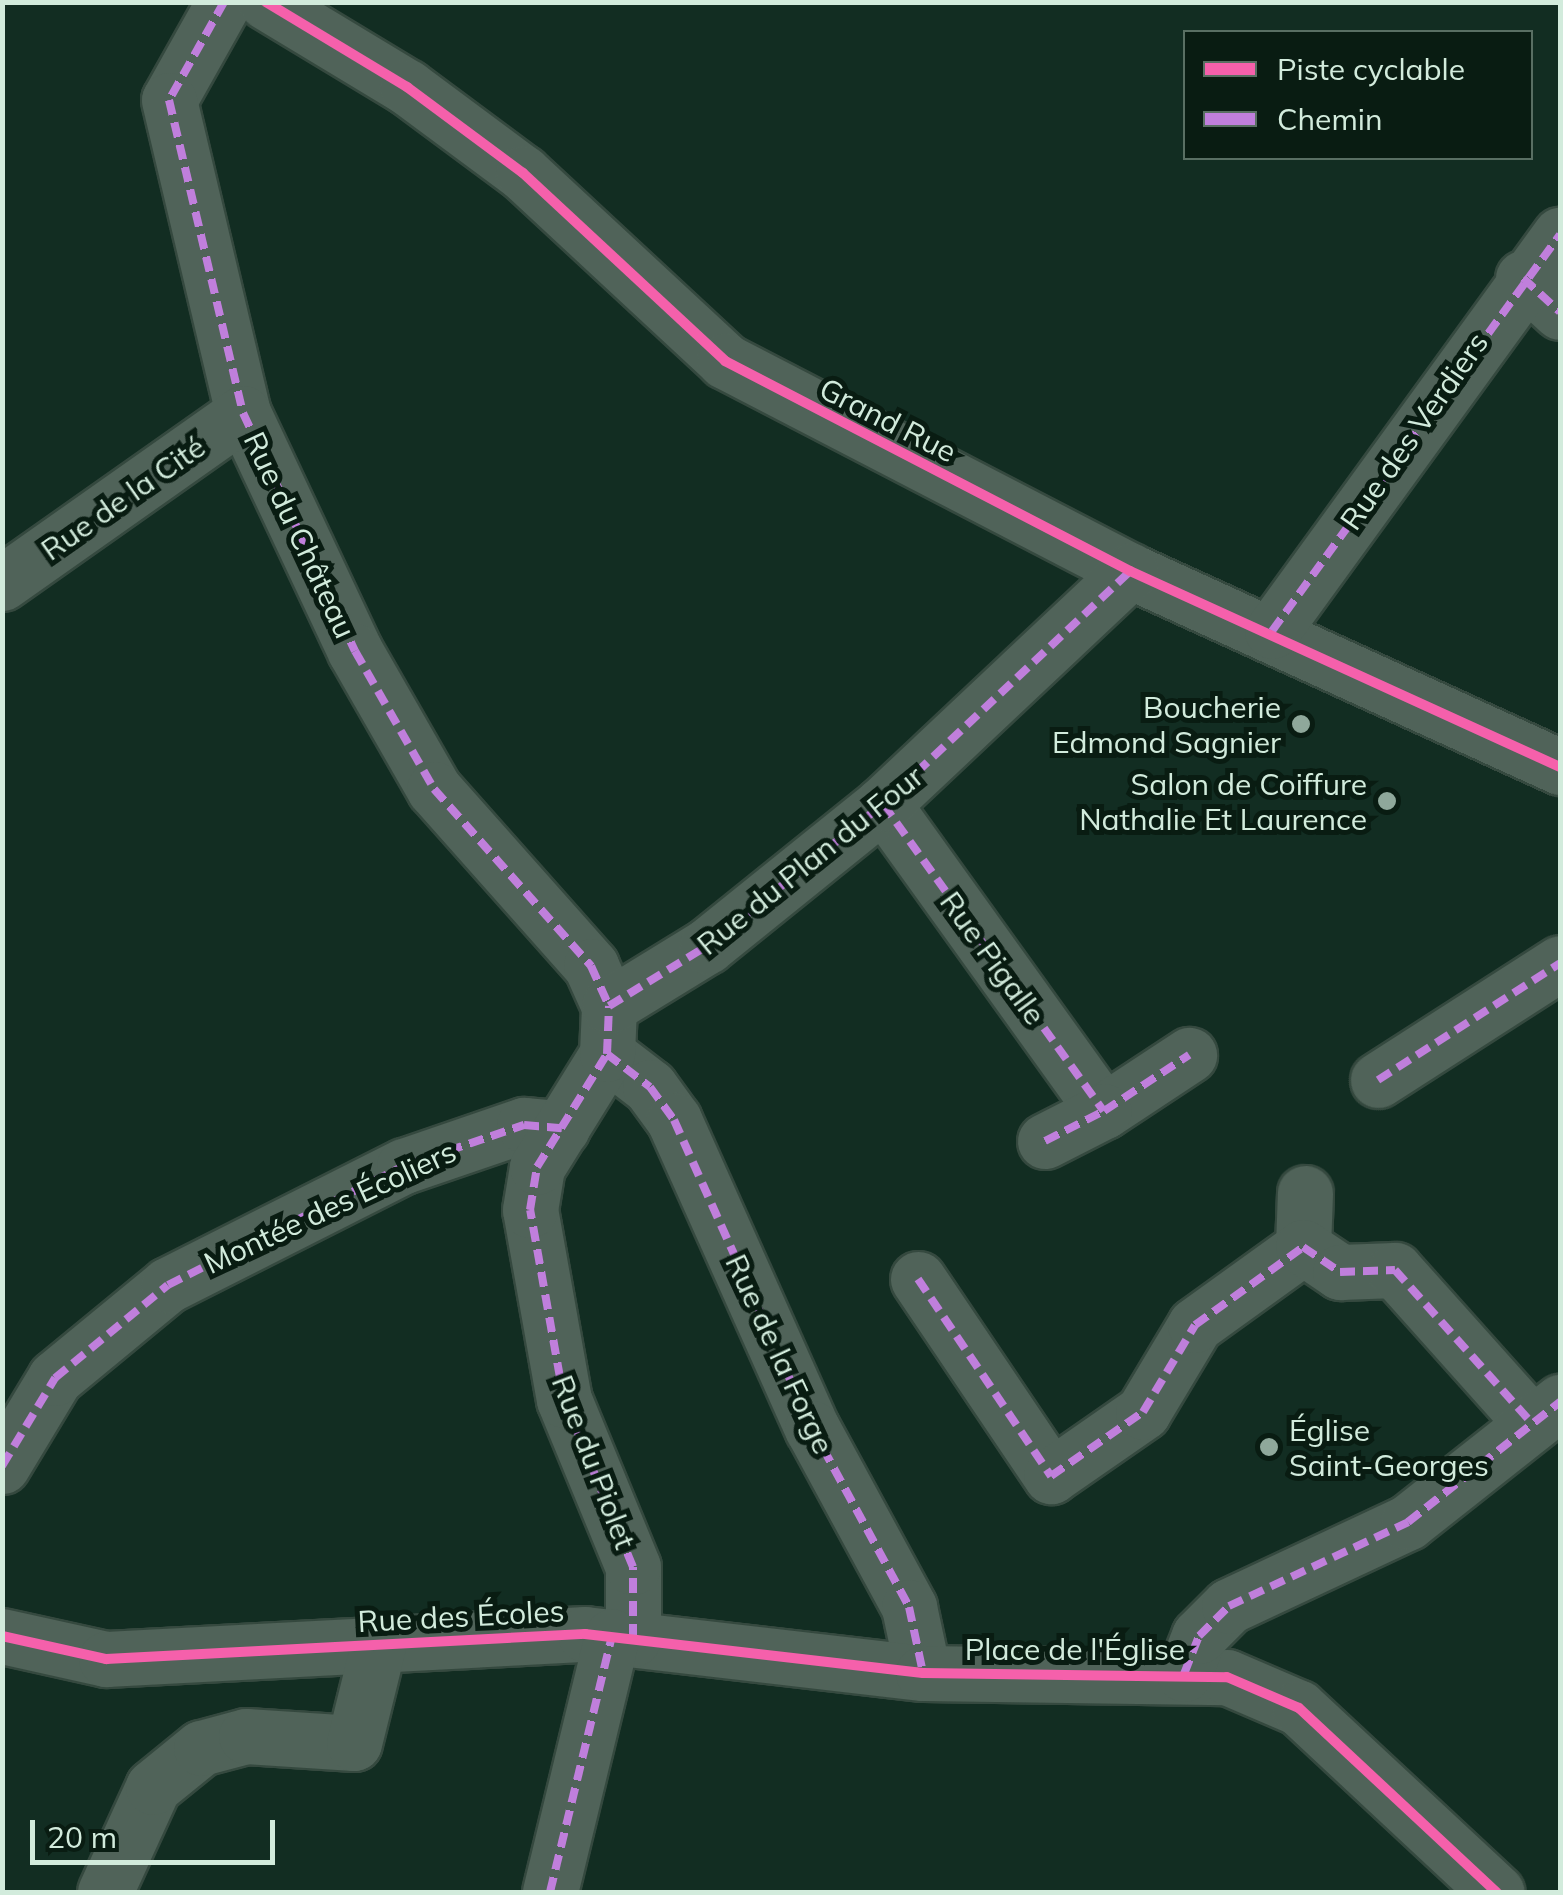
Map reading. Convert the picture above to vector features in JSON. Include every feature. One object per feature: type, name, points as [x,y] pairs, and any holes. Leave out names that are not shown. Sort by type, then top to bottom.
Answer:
[{"type":"street","name":"Rue du Château","points":[[224,2],[169,100],[242,413],[354,651],[434,788],[590,966],[608,1030]]},
{"type":"street","name":"Grand Rue","points":[[266,2],[406,86],[523,173],[726,360],[1130,571],[1272,632],[1560,767]]},
{"type":"street","name":"Rue des Verdiers","points":[[1272,632],[1542,295],[1560,235]]},
{"type":"street","name":"Rue de la Cité","points":[[2,583],[242,413]]},
{"type":"street","name":"Rue du Plan du Four","points":[[550,1148],[608,1030],[883,804],[1130,571]]},
{"type":"street","name":"Rue Pigalle","points":[[883,804],[1104,1111]]},
{"type":"street","points":[[1378,1080],[1560,963]]},
{"type":"street","name":"Rue de la Forge","points":[[608,1030],[674,1120],[812,1428],[909,1607],[923,1672]]},
{"type":"street","points":[[1045,1141],[1104,1111],[1189,1055]]},
{"type":"street","name":"Montée des Écoliers","points":[[2,1466],[56,1378],[168,1286],[404,1166],[524,1126],[550,1148]]},
{"type":"street","name":"Rue du Piolet","points":[[550,1148],[530,1210],[547,1321],[564,1400],[633,1567],[622,1638],[550,1892]]},
{"type":"street","points":[[1303,1247],[1304,1193]]},
{"type":"street","points":[[1303,1247],[1340,1272],[1395,1270],[1546,1412],[1408,1522],[1230,1606],[1199,1636],[1206,1675],[1311,1718],[1496,1892]]},
{"type":"street","points":[[918,1279],[1052,1476],[1144,1412],[1195,1325],[1303,1247]]},
{"type":"street","name":"Rue des Écoles","points":[[2,1636],[106,1659],[622,1638],[923,1672]]},
{"type":"street","points":[[106,1892],[154,1787],[201,1748],[246,1736],[354,1743],[378,1646]]},
{"type":"street","name":"Place de l'Église","points":[[923,1672],[1206,1675]]},
{"type":"marked path","points":[[224,2],[169,100],[243,413],[355,651],[434,789],[591,966],[609,1006]]},
{"type":"marked path","points":[[1272,631],[1560,235]]},
{"type":"marked path","points":[[1523,278],[1560,312]]},
{"type":"marked path","points":[[633,1639],[633,1567],[564,1400],[530,1210],[537,1167],[607,1054],[609,1006],[707,946],[883,804],[1130,571]]},
{"type":"marked path","points":[[883,804],[1104,1111],[1189,1055]]},
{"type":"marked path","points":[[1378,1080],[1560,963]]},
{"type":"marked path","points":[[607,1054],[650,1087],[674,1120],[812,1428],[909,1607],[923,1673]]},
{"type":"marked path","points":[[1045,1141],[1104,1111]]},
{"type":"marked path","points":[[2,1466],[55,1378],[168,1285],[404,1166],[524,1125],[562,1128]]},
{"type":"marked path","points":[[918,1279],[1051,1476],[1143,1412],[1195,1325],[1303,1247],[1340,1272],[1395,1270],[1532,1423]]},
{"type":"marked path","points":[[1184,1674],[1199,1636],[1229,1606],[1408,1522],[1560,1402]]},
{"type":"marked path","points":[[550,1892],[612,1636]]},
{"type":"cycle path","points":[[266,2],[407,87],[523,173],[725,361],[1130,571],[1560,767]]},
{"type":"cycle path","points":[[2,1636],[106,1659],[585,1634],[923,1673],[1227,1677],[1299,1708],[1496,1892]]},
{"type":"place","name":"Boucherie Edmond Sagnier","points":[[1301,724]]},
{"type":"place","name":"Salon de Coiffure Nathalie Et Laurence","points":[[1387,801]]},
{"type":"place","name":"Église Saint-Georges","points":[[1269,1447]]}]
